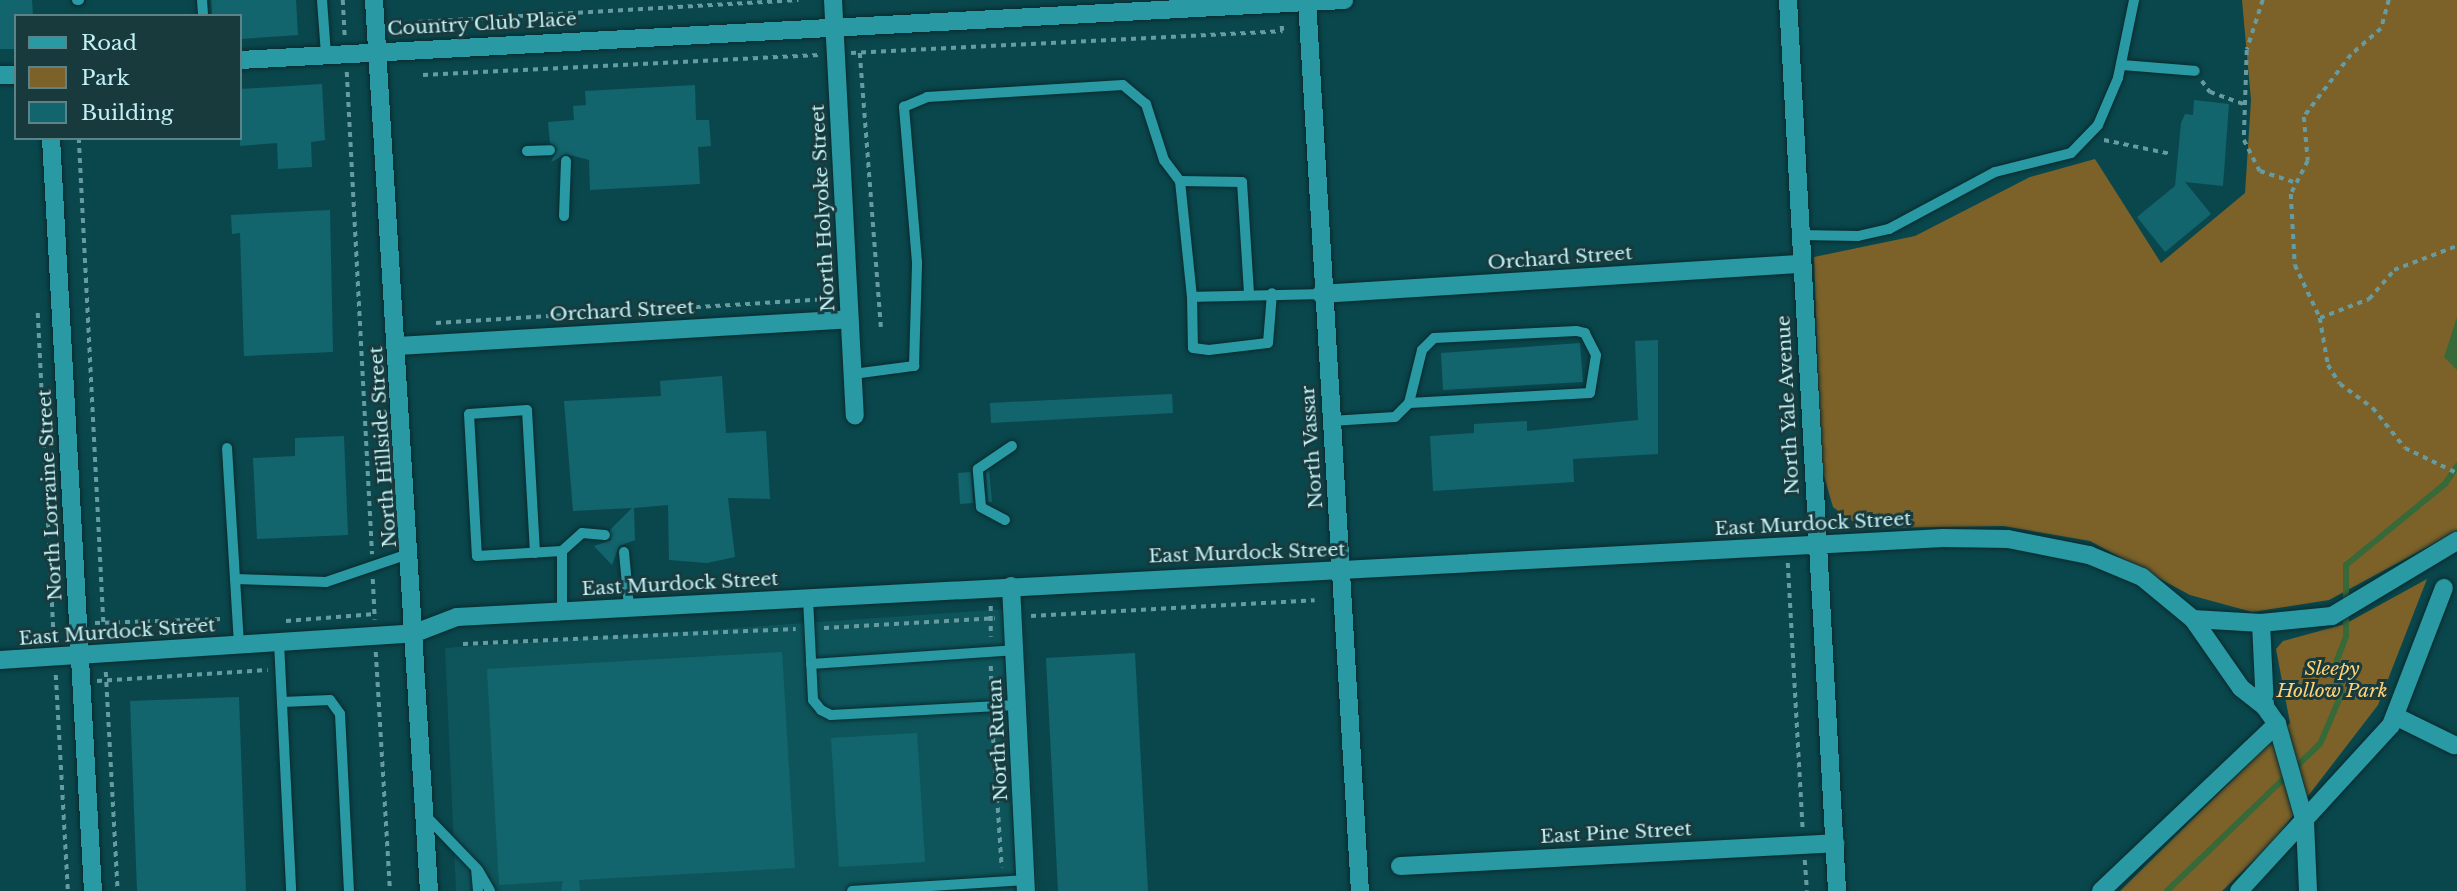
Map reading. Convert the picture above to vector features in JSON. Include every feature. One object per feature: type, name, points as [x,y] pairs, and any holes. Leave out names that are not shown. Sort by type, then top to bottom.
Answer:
[{"type":"street","name":"North Hillside Street","points":[[374,0],[411,553],[429,891]]},
{"type":"street","name":"North Holyoke Street","points":[[833,0],[855,415]]},
{"type":"street","name":"Country Club Place","points":[[242,60],[835,26],[1072,7],[1343,0]]},
{"type":"street","name":"North Yale Avenue","points":[[1788,0],[1837,891]]},
{"type":"street","name":"North Vassar","points":[[1307,1],[1321,294],[1342,570],[1360,891]]},
{"type":"street","name":"North Lorraine Street","points":[[51,140],[93,891]]},
{"type":"street","name":"Orchard Street","points":[[1321,294],[1801,264]]},
{"type":"street","name":"Orchard Street","points":[[398,346],[849,319]]},
{"type":"street","name":"East Murdock Street","points":[[0,660],[415,633],[457,617],[1943,538],[2041,543],[2142,578],[2193,619],[2241,688],[2266,707]]},
{"type":"street","points":[[2193,619],[2261,623],[2332,616],[2457,541]]},
{"type":"street","name":"North Rutan","points":[[1011,586],[1026,885]]},
{"type":"street","points":[[2239,891],[2305,822],[2395,716],[2444,587]]},
{"type":"street","points":[[2261,623],[2266,707],[2277,724],[2305,822],[2308,891]]},
{"type":"street","points":[[2395,716],[2456,746]]},
{"type":"street","points":[[2101,891],[2277,724]]},
{"type":"street","name":"East Pine Street","points":[[1400,866],[1835,843]]},
{"type":"lane","points":[[322,0],[326,54]]},
{"type":"lane","points":[[1800,235],[1858,236],[1889,229],[1995,172],[2071,153],[2093,133],[2121,65],[2134,0]]},
{"type":"lane","points":[[2121,65],[2195,71]]},
{"type":"lane","points":[[853,374],[914,366],[917,262],[904,107],[927,97],[1123,85],[1146,103],[1164,160],[1180,181],[1192,297],[1193,348],[1209,350],[1268,343],[1272,293]]},
{"type":"lane","points":[[527,151],[550,150]]},
{"type":"lane","points":[[564,216],[566,161]]},
{"type":"lane","points":[[1180,181],[1242,182],[1249,294]]},
{"type":"lane","points":[[1192,297],[1272,293],[1321,294]]},
{"type":"lane","points":[[1331,421],[1395,417],[1409,402],[1422,350],[1434,338],[1576,331],[1585,334],[1596,355],[1590,393],[1409,402]]},
{"type":"lane","points":[[535,553],[527,410],[469,414],[477,556],[535,553],[562,551],[582,533],[605,535]]},
{"type":"lane","points":[[1005,520],[981,507],[978,469],[1012,446]]},
{"type":"lane","points":[[227,447],[239,645]]},
{"type":"lane","points":[[562,551],[562,611]]},
{"type":"lane","points":[[624,552],[629,607]]},
{"type":"lane","points":[[235,579],[287,585],[373,567],[411,553]]},
{"type":"lane","points":[[808,598],[813,700],[831,715],[1017,705]]},
{"type":"lane","points":[[279,642],[291,891]]},
{"type":"lane","points":[[811,664],[1014,650]]},
{"type":"lane","points":[[282,702],[330,700],[340,715],[349,891]]},
{"type":"lane","points":[[425,815],[476,868],[490,891]]},
{"type":"lane","points":[[476,868],[478,891]]},
{"type":"lane","points":[[852,891],[972,887],[1002,881],[1026,885]]},
{"type":"path","points":[[274,622],[375,614],[343,0]]},
{"type":"path","points":[[418,22],[798,0]]},
{"type":"path","points":[[2263,0],[2246,50],[2246,151],[2260,171],[2293,182]]},
{"type":"path","points":[[2389,0],[2381,29],[2304,117],[2308,161],[2293,182],[2295,265],[2320,318],[2329,365],[2340,384],[2373,408],[2405,448],[2457,474]]},
{"type":"path","points":[[860,52],[881,327]]},
{"type":"path","points":[[2195,71],[2210,92],[2246,105]]},
{"type":"path","points":[[2093,133],[2171,154]]},
{"type":"path","points":[[79,140],[118,891]]},
{"type":"path","points":[[2320,318],[2369,299],[2394,270],[2457,246]]},
{"type":"path","points":[[436,323],[833,299]]},
{"type":"path","points":[[38,313],[68,891]]},
{"type":"path","points":[[1785,519],[1807,891]]},
{"type":"path","points":[[991,587],[992,707],[1002,881]]},
{"type":"path","points":[[463,644],[1315,600]]},
{"type":"path","points":[[54,625],[237,622]]},
{"type":"path","points":[[376,664],[390,891]]},
{"type":"path","points":[[57,684],[280,670]]},
{"type":"shaded area","points":[[2457,317],[2457,370],[2444,357]]},
{"type":"shaded area","points":[[1023,608],[1038,891],[456,891],[445,648]]},
{"type":"green space","points":[[2242,0],[2457,0],[2457,531],[2329,600],[2252,612],[2190,595],[2090,541],[2003,526],[1878,528],[1853,522],[1833,507],[1821,466],[1814,257],[1915,236],[2030,177],[2095,159],[2161,263],[2245,193],[2251,100]]},
{"type":"green space","name":"Sleepy Hollow Park","points":[[2427,579],[2378,705],[2272,843],[2222,891],[2120,891],[2290,723],[2276,649],[2283,641],[2345,624]]},
{"type":"building","points":[[0,0],[32,0],[33,14],[14,14],[14,49],[0,49]]},
{"type":"building","points":[[211,0],[296,0],[298,35],[242,39],[242,14],[212,14]]},
{"type":"building","points":[[322,84],[325,140],[311,142],[312,167],[278,169],[277,143],[240,146],[242,89]]},
{"type":"building","points":[[695,85],[696,120],[709,120],[711,146],[698,147],[700,184],[590,190],[589,160],[566,154],[551,162],[557,149],[550,143],[548,122],[574,120],[573,106],[586,105],[585,91]]},
{"type":"building","points":[[2194,100],[2229,104],[2223,186],[2185,182],[2211,214],[2165,252],[2137,217],[2175,186],[2181,123],[2185,114],[2193,115]]},
{"type":"building","points":[[330,210],[333,352],[244,356],[240,233],[232,234],[231,215]]},
{"type":"building","points":[[1658,340],[1658,454],[1573,459],[1574,482],[1433,491],[1430,436],[1474,433],[1474,424],[1527,421],[1527,431],[1638,420],[1635,341]]},
{"type":"building","points":[[1580,343],[1583,382],[1443,390],[1441,353]]},
{"type":"building","points":[[722,376],[726,433],[766,431],[770,499],[728,498],[735,557],[707,563],[669,560],[668,505],[634,508],[635,540],[619,546],[612,565],[594,546],[611,540],[610,530],[632,508],[573,511],[564,401],[661,396],[660,381]]},
{"type":"building","points":[[1172,394],[1173,413],[991,423],[990,403]]},
{"type":"building","points":[[344,436],[348,535],[257,539],[253,458],[295,456],[295,438]]},
{"type":"building","points":[[989,470],[992,502],[988,502],[986,473]]},
{"type":"building","points":[[971,472],[973,503],[960,504],[958,473]]},
{"type":"building","points":[[782,652],[795,868],[579,880],[580,891],[561,891],[563,881],[499,885],[487,669]]},
{"type":"building","points":[[1135,653],[1148,891],[1058,891],[1046,658]]},
{"type":"building","points":[[239,697],[246,891],[137,891],[130,701]]},
{"type":"building","points":[[917,733],[925,862],[839,867],[831,738]]},
{"type":"waterway","points":[[2167,891],[2320,744],[2342,693],[2337,660],[2346,636],[2346,565],[2445,484],[2457,466]]}]
